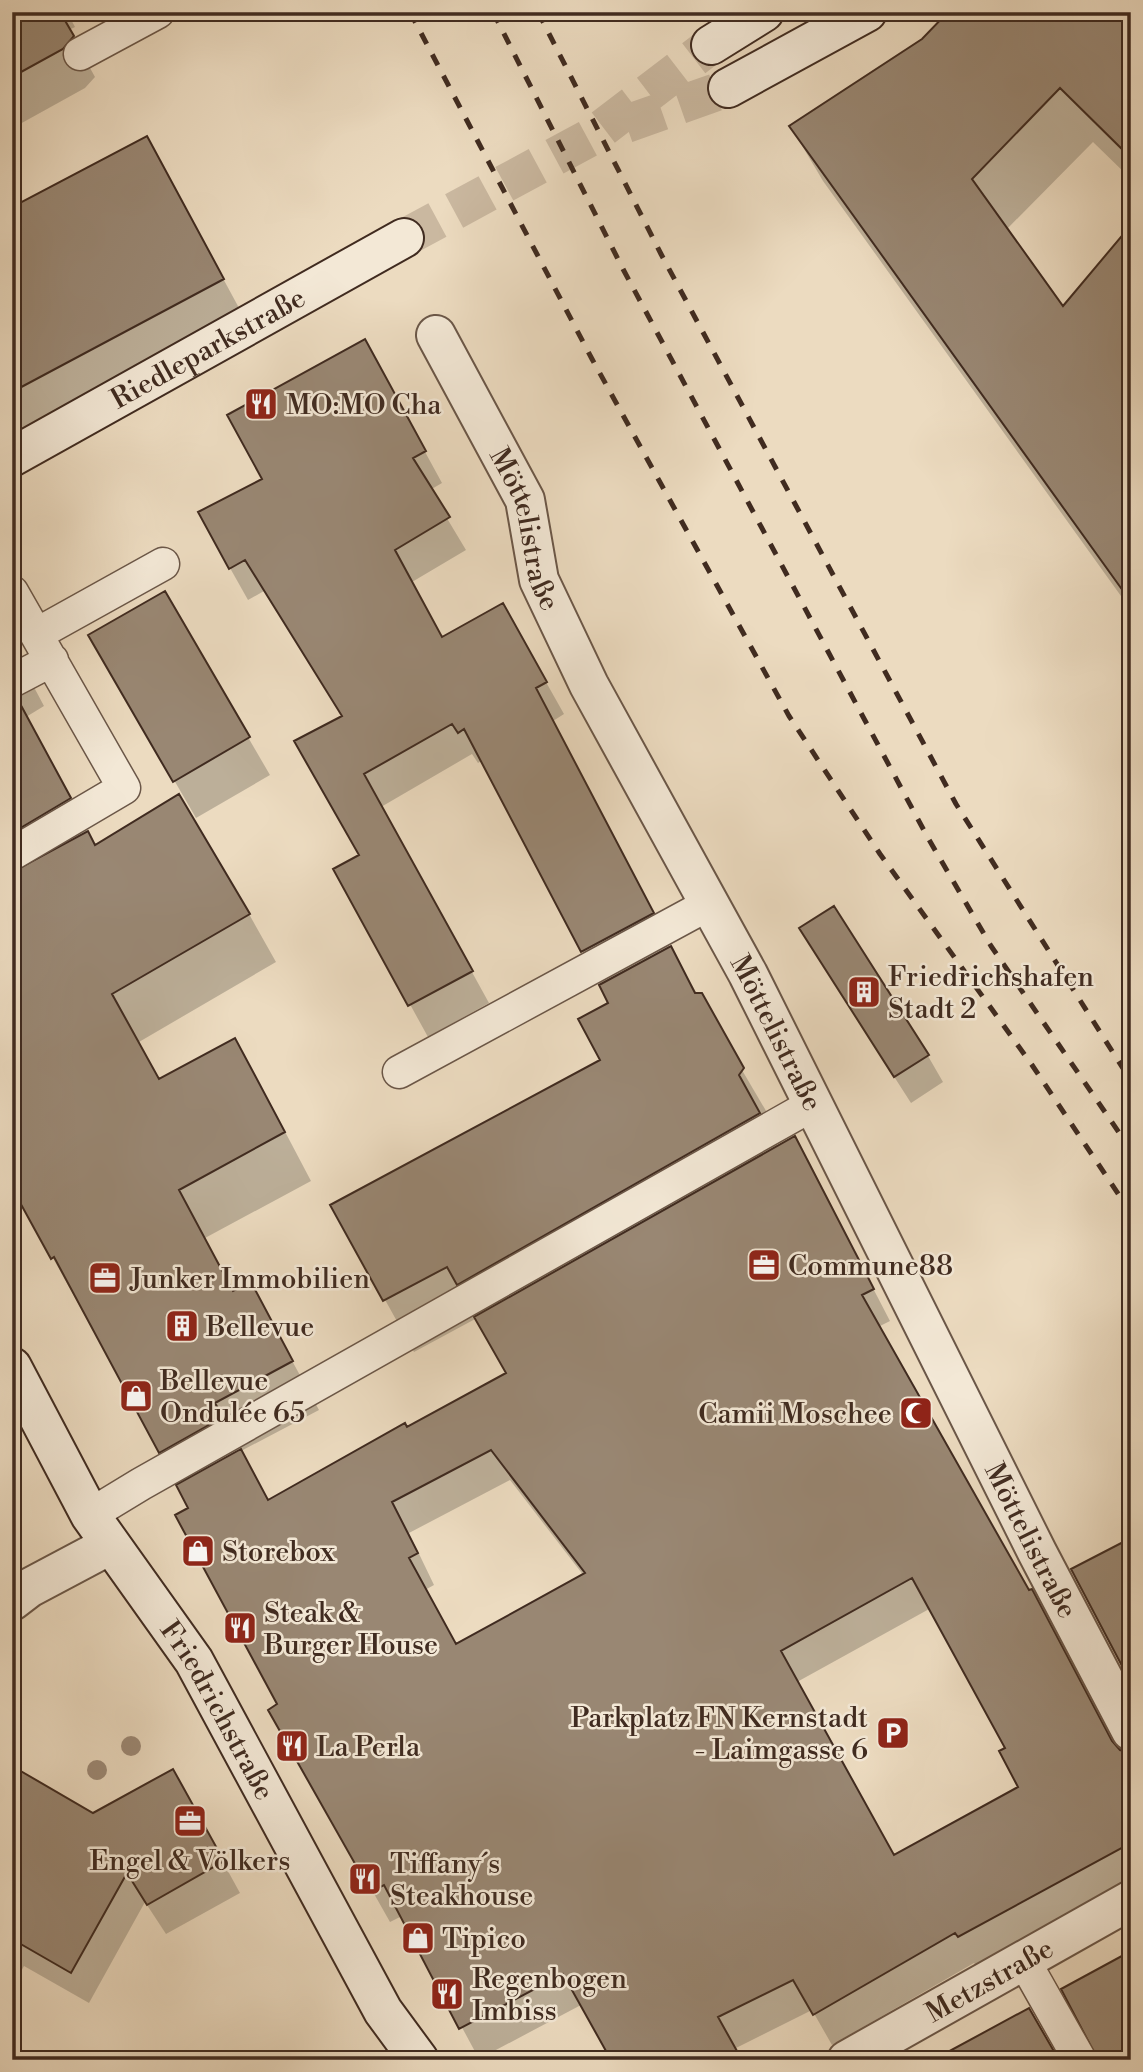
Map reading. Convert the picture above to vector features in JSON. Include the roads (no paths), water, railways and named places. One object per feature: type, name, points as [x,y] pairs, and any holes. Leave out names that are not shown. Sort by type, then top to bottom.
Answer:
[{"type":"street","points":[[711,45],[764,12]]},
{"type":"street","points":[[728,88],[867,12]]},
{"type":"street","name":"Riedleparkstraße","points":[[12,457],[404,238]]},
{"type":"street","name":"Möttelistraße","points":[[436,335],[525,500],[539,580],[589,685],[748,974],[1043,1564],[1131,1731]]},
{"type":"street","name":"Friedrichstraße","points":[[12,1367],[100,1530],[194,1661],[383,2011],[418,2058]]},
{"type":"street","points":[[12,1601],[100,1530]]},
{"type":"street","name":"Metzstraße","points":[[847,2060],[1131,1900]]},
{"type":"lane","points":[[80,54],[158,12]]},
{"type":"lane","points":[[12,681],[45,647],[163,564]]},
{"type":"lane","points":[[12,592],[124,789],[12,854]]},
{"type":"lane","points":[[399,1072],[709,904]]},
{"type":"lane","points":[[100,1530],[165,1470],[813,1105]]},
{"type":"lane","points":[[1024,1961],[1080,2060]]},
{"type":"tunnel","points":[[404,238],[591,137],[711,45]]},
{"type":"tunnel","points":[[626,124],[728,88]]},
{"type":"railway","points":[[410,12],[592,359],[789,716],[880,854],[1032,1065],[1131,1213]]},
{"type":"railway","points":[[493,12],[623,269],[928,838],[991,946],[1131,1150]]},
{"type":"railway","points":[[538,12],[661,254],[956,804],[1131,1081]]},
{"type":"place","name":"MO:MO Cha","points":[[261,404]]},
{"type":"place","name":"Friedrichshafen Stadt 2","points":[[864,992]]},
{"type":"place","name":"Commune88","points":[[764,1265]]},
{"type":"place","name":"Junker Immobilien","points":[[105,1278]]},
{"type":"place","name":"Bellevue","points":[[182,1326]]},
{"type":"place","name":"Bellevue Ondulée 65","points":[[136,1396]]},
{"type":"place","name":"Camii Moschee","points":[[916,1413]]},
{"type":"place","name":"Storebox","points":[[198,1551]]},
{"type":"place","name":"Steak & Burger House","points":[[240,1628]]},
{"type":"place","name":"Parkplatz FN Kernstadt - Laimgasse 6","points":[[893,1733]]},
{"type":"place","name":"La Perla","points":[[292,1746]]},
{"type":"place","name":"Engel & Völkers","points":[[190,1821]]},
{"type":"place","name":"Tiffany´s Steakhouse","points":[[365,1879]]},
{"type":"place","name":"Tipico","points":[[418,1938]]},
{"type":"place","name":"Regenbogen Imbiss","points":[[447,1994]]}]
